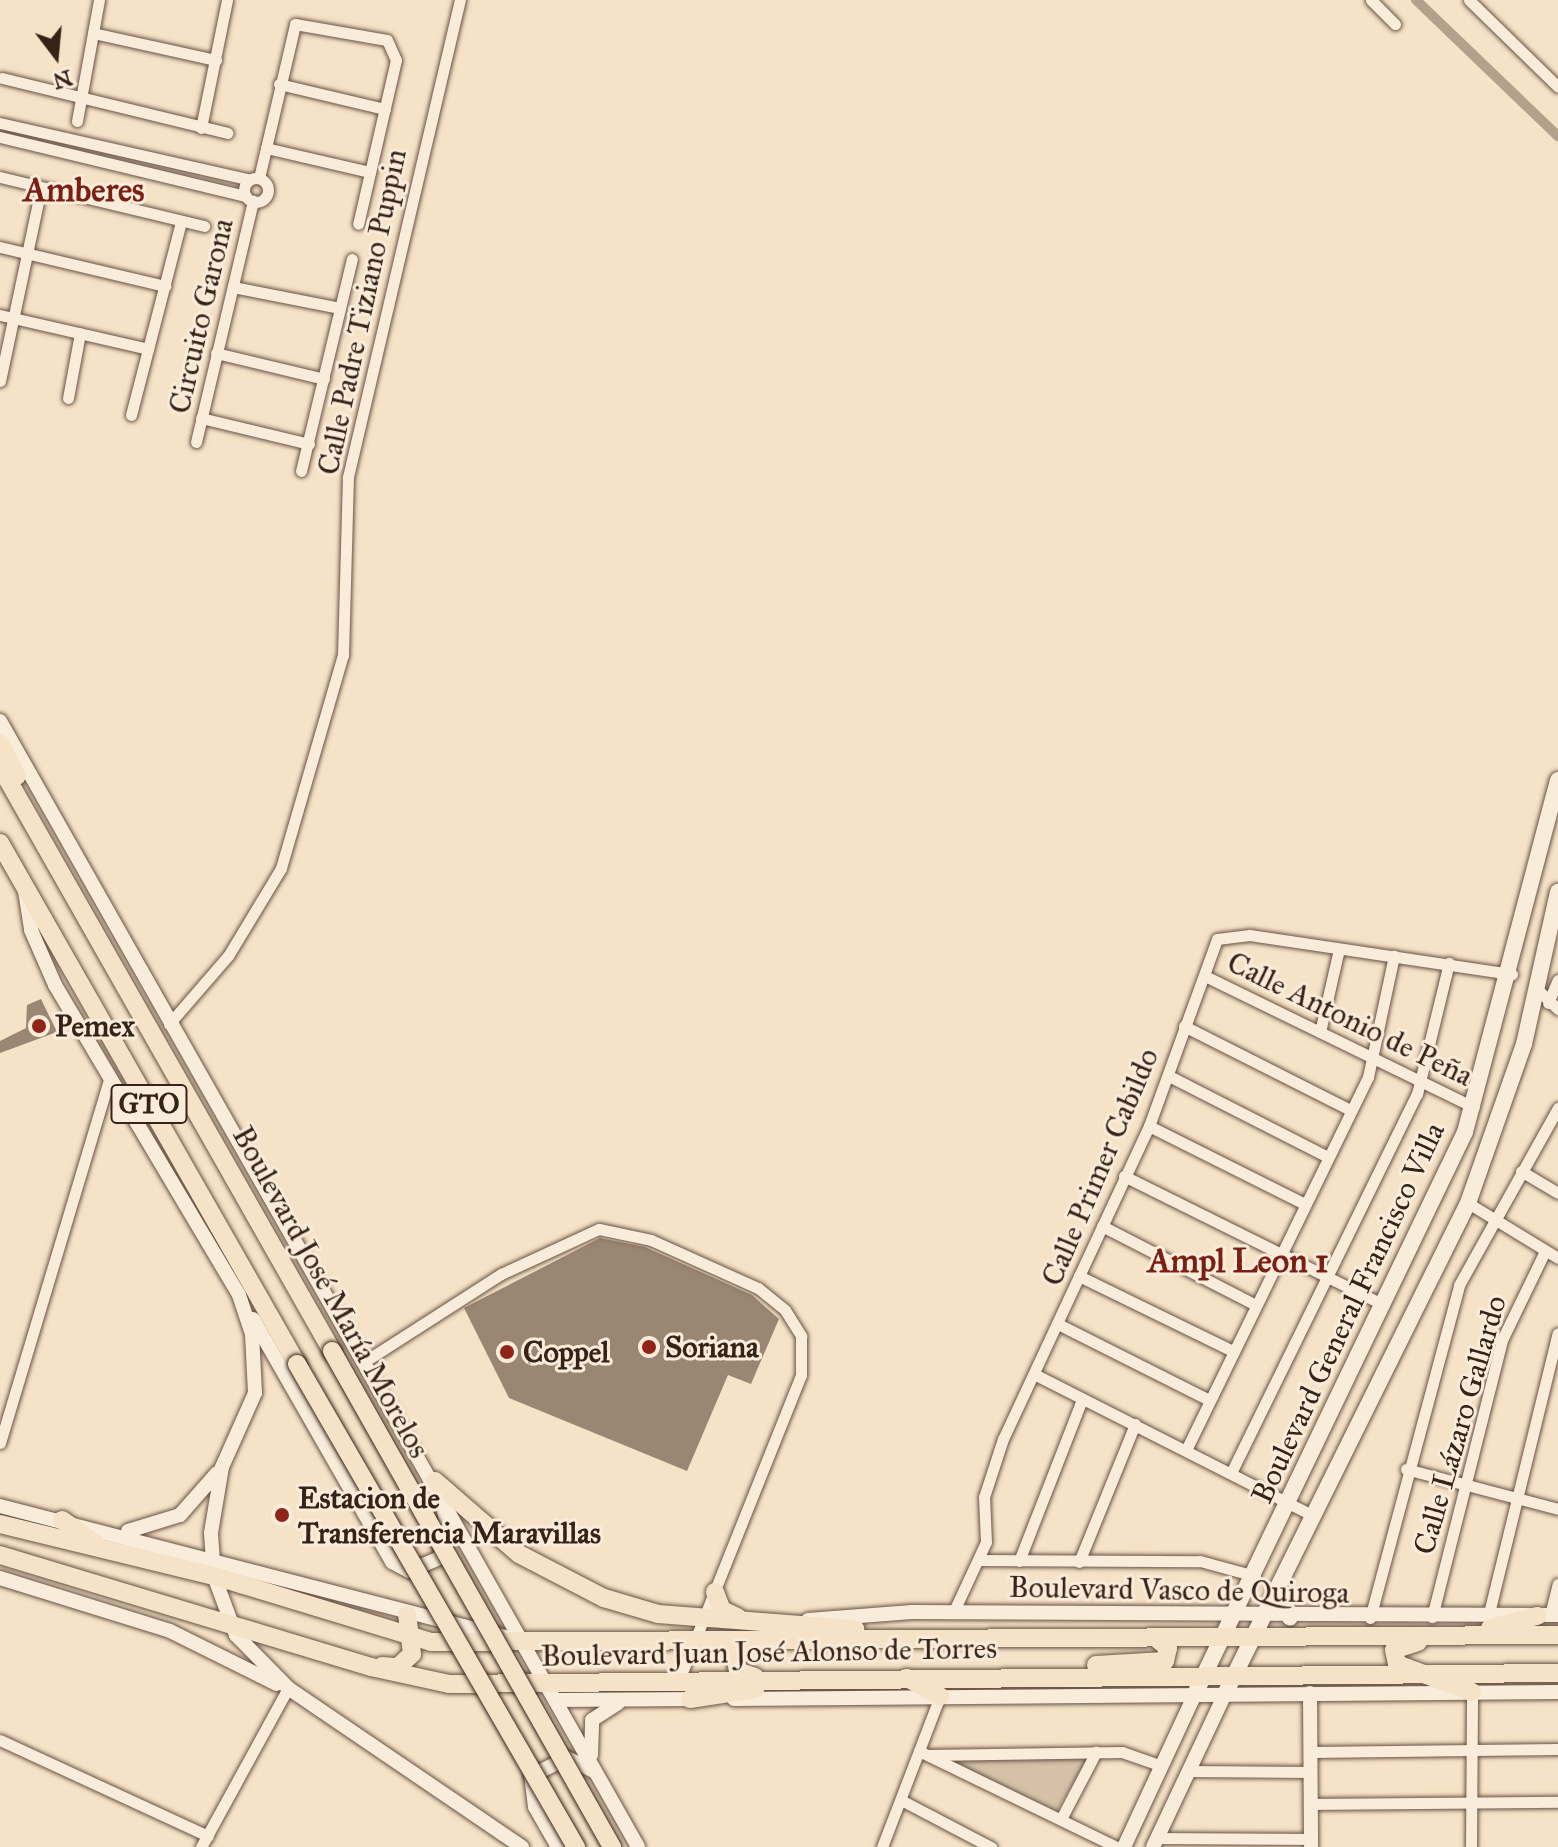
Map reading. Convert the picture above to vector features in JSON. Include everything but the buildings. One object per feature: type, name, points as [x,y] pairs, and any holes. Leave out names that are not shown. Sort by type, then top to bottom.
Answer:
[{"type":"main road","points":[[0,743],[49,852]]},
{"type":"main road","name":"Boulevard José María Morelos","points":[[0,766],[612,1847]]},
{"type":"main road","name":"Boulevard General Francisco Villa","points":[[1199,1685],[1235,1618],[1335,1408],[1474,1107],[1512,974],[1558,780]]},
{"type":"main road","name":"GTO","points":[[0,843],[576,1847]]},
{"type":"main road","name":"Boulevard General Francisco Villa","points":[[1225,1694],[1468,1203],[1537,989],[1558,892]]},
{"type":"main road","points":[[1312,1515],[1303,1489],[1335,1408]]},
{"type":"main road","points":[[435,1481],[495,1535],[569,1584],[635,1609],[704,1619],[799,1621],[885,1637]]},
{"type":"main road","points":[[1290,1501],[1300,1526],[1276,1587],[1290,1618]]},
{"type":"main road","points":[[62,1520],[103,1550]]},
{"type":"main road","name":"Boulevard Juan José Alonso de Torres","points":[[0,1524],[214,1576],[415,1641],[1156,1638],[1473,1633],[1558,1635]]},
{"type":"main road","name":"Boulevard Juan José Alonso de Torres","points":[[0,1555],[425,1681],[904,1676],[1032,1677],[1199,1685],[1234,1676],[1558,1673]]},
{"type":"main road","points":[[715,1592],[722,1610],[744,1620]]},
{"type":"main road","points":[[294,1642],[392,1668],[409,1660],[415,1641],[407,1615]]},
{"type":"main road","points":[[1472,1692],[1418,1674],[1395,1661],[1398,1646],[1473,1633],[1548,1615]]},
{"type":"main road","points":[[766,1679],[738,1671],[735,1655],[854,1638]]},
{"type":"main road","points":[[1032,1677],[1068,1665],[1165,1661],[1168,1648],[1156,1638]]},
{"type":"main road","points":[[904,1676],[940,1696]]},
{"type":"main road","points":[[690,1699],[809,1679]]},
{"type":"street","points":[[77,121],[99,0]]},
{"type":"street","points":[[201,128],[227,0]]},
{"type":"street","name":"Calle Padre Tiziano Puppin","points":[[169,1024],[228,956],[286,854],[347,640],[348,477],[460,0]]},
{"type":"street","points":[[1371,0],[1395,24]]},
{"type":"street","points":[[1469,0],[1556,84]]},
{"type":"street","points":[[250,199],[298,21],[395,46],[385,109],[358,224]]},
{"type":"street","points":[[93,33],[216,60]]},
{"type":"street","points":[[1,78],[227,133]]},
{"type":"street","points":[[279,84],[385,109]]},
{"type":"street","points":[[0,123],[210,173],[254,179],[267,195],[250,199],[0,137]]},
{"type":"street","points":[[67,154],[70,140]]},
{"type":"street","points":[[266,148],[370,172]]},
{"type":"street","points":[[208,187],[210,173]]},
{"type":"street","points":[[0,177],[204,226]]},
{"type":"street","points":[[0,381],[6,316],[26,253],[41,188]]},
{"type":"street","name":"Circuito Garona","points":[[196,442],[233,287],[250,199]]},
{"type":"street","points":[[131,415],[181,221]]},
{"type":"street","points":[[0,247],[165,286]]},
{"type":"street","points":[[301,471],[352,259]]},
{"type":"street","points":[[233,287],[340,308]]},
{"type":"street","points":[[6,316],[148,349]]},
{"type":"street","points":[[68,398],[80,333]]},
{"type":"street","points":[[216,353],[324,379]]},
{"type":"street","points":[[201,418],[309,444]]},
{"type":"street","points":[[0,721],[169,1024],[435,1481],[638,1847]]},
{"type":"street","points":[[25,887],[38,950],[108,1082],[239,1295],[386,1553],[409,1571],[430,1565],[446,1548],[448,1523],[435,1481]]},
{"type":"street","name":"Calle Primer Cabildo","points":[[979,1560],[986,1487],[1149,1126],[1205,976],[1209,949],[1237,935],[1339,949]]},
{"type":"street","points":[[1320,1032],[1339,949],[1512,974]]},
{"type":"street","points":[[1187,1448],[1278,1252],[1328,1157],[1374,1059],[1394,956]]},
{"type":"street","points":[[1232,1471],[1421,1081],[1449,963]]},
{"type":"street","name":"Calle Antonio de Peña","points":[[1205,976],[1474,1107]]},
{"type":"street","points":[[1553,1006],[1558,980]]},
{"type":"street","points":[[1537,989],[1553,1006]]},
{"type":"street","points":[[1184,1026],[1350,1110]]},
{"type":"street","points":[[1169,1076],[1328,1157]]},
{"type":"street","points":[[0,1443],[108,1082]]},
{"type":"street","points":[[1370,1618],[1450,1308],[1521,1171],[1552,1131],[1558,1108]]},
{"type":"street","points":[[1149,1126],[1303,1203]]},
{"type":"street","points":[[1521,1171],[1558,1193]]},
{"type":"street","points":[[1124,1176],[1384,1305]]},
{"type":"street","points":[[1468,1203],[1558,1258]]},
{"type":"street","points":[[1102,1226],[1254,1304]]},
{"type":"street","points":[[364,1362],[501,1274],[599,1229],[651,1240],[758,1288],[795,1322],[804,1362],[679,1680]]},
{"type":"street","name":"Calle Lázaro Gallardo","points":[[1432,1617],[1502,1340],[1545,1251]]},
{"type":"street","points":[[1079,1276],[1233,1351]]},
{"type":"street","points":[[239,1295],[255,1352],[255,1393],[222,1467],[211,1557],[214,1576],[230,1622],[246,1650],[288,1688],[522,1847]]},
{"type":"street","points":[[1060,1325],[1209,1400]]},
{"type":"street","points":[[1488,1617],[1515,1497],[1558,1333]]},
{"type":"street","points":[[1036,1375],[1187,1448],[1312,1515]]},
{"type":"street","points":[[1019,1561],[1082,1399]]},
{"type":"street","points":[[1079,1562],[1123,1446],[1135,1424]]},
{"type":"street","points":[[117,1532],[180,1515],[222,1467]]},
{"type":"street","points":[[1406,1469],[1558,1509]]},
{"type":"street","points":[[0,1506],[211,1557],[407,1615],[478,1625],[523,1641]]},
{"type":"street","points":[[953,1613],[979,1560],[1200,1561],[1255,1576]]},
{"type":"street","points":[[0,1578],[170,1631],[288,1688]]},
{"type":"street","points":[[1548,1615],[1558,1584]]},
{"type":"street","name":"Boulevard Vasco de Quiroga","points":[[799,1621],[953,1613],[1235,1618],[1548,1615]]},
{"type":"street","points":[[555,1700],[1145,1693],[1199,1685],[1225,1694],[1558,1692]]},
{"type":"street","name":"Boulevard General Francisco Villa","points":[[1124,1847],[1199,1685]]},
{"type":"street","points":[[201,1847],[288,1688]]},
{"type":"street","points":[[1471,1847],[1472,1692]]},
{"type":"street","points":[[1145,1693],[1175,1701],[1180,1726]]},
{"type":"street","points":[[1156,1842],[1312,1843],[1310,1693]]},
{"type":"street","name":"Boulevard General Francisco Villa","points":[[1156,1842],[1225,1694]]},
{"type":"street","points":[[882,1847],[924,1753],[940,1696]]},
{"type":"street","points":[[598,1774],[589,1745],[592,1720],[632,1699]]},
{"type":"street","points":[[0,1740],[208,1836]]},
{"type":"street","points":[[1311,1752],[1558,1749]]},
{"type":"street","points":[[924,1753],[1096,1752],[1136,1755],[1162,1766]]},
{"type":"street","points":[[1061,1819],[1096,1752]]},
{"type":"street","points":[[924,1753],[1117,1847]]},
{"type":"street","points":[[558,1847],[535,1807],[531,1776],[567,1758],[598,1774]]},
{"type":"street","points":[[1190,1771],[1311,1772]]},
{"type":"street","points":[[901,1800],[991,1847]]},
{"type":"street","points":[[1312,1804],[1558,1802]]},
{"type":"shaded area","points":[[1088,1757],[1057,1811],[954,1763],[957,1761]]},
{"type":"waterway","points":[[1416,0],[1558,136]]},
{"type":"place","name":"Pemex","points":[[39,1026]]},
{"type":"place","name":"Soriana","points":[[649,1347]]},
{"type":"place","name":"Coppel","points":[[507,1352]]},
{"type":"place","name":"Estacion de Transferencia Maravillas","points":[[282,1515]]},
{"type":"district","name":"Amberes","points":[[84,190]]},
{"type":"district","name":"Ampl Leon 1","points":[[1238,1261]]}]
